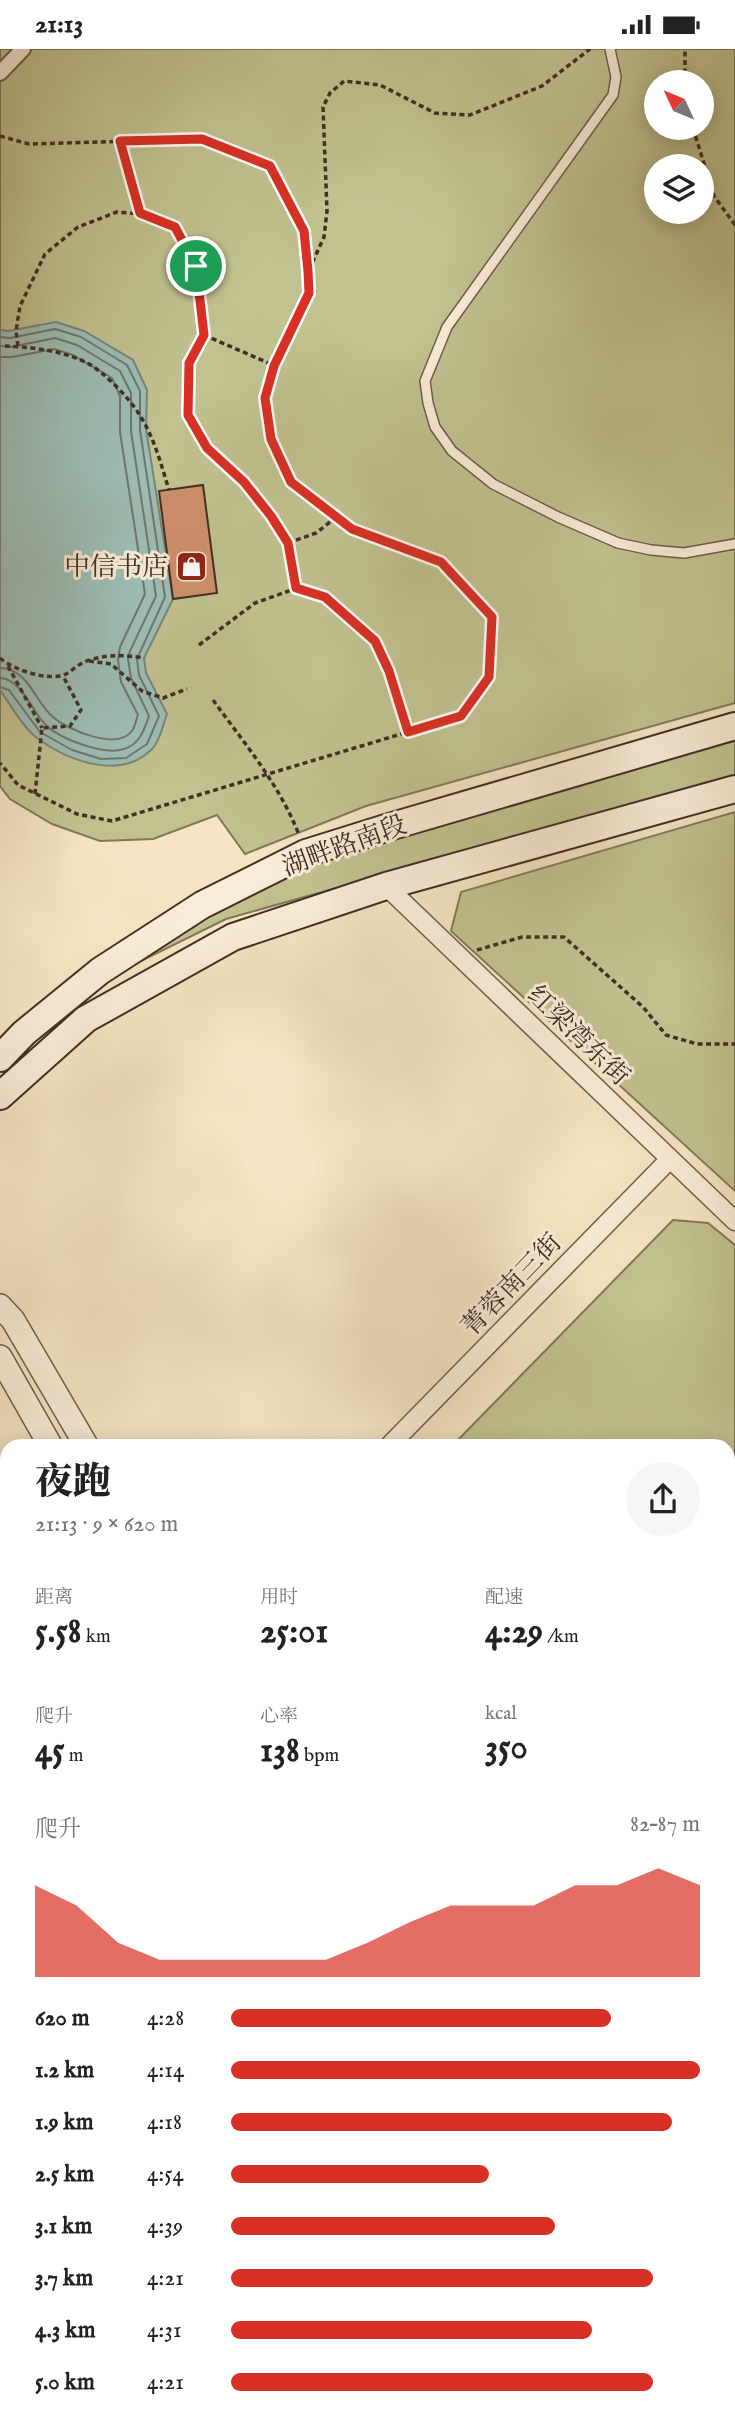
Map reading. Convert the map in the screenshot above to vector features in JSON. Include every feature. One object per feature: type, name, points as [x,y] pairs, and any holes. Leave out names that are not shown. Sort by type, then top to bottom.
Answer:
[{"type":"main road","name":"湖畔路南段","points":[[0,1058],[24,1033],[100,971],[202,905],[306,853],[735,726]]},
{"type":"main road","name":"湖畔路南段","points":[[0,1096],[86,1019],[233,937],[386,886],[735,789]]},
{"type":"street","points":[[0,73],[23,49]]},
{"type":"street","name":"红梁湾东街","points":[[386,886],[735,1221]]},
{"type":"street","name":"菁蓉南三街","points":[[396,1439],[670,1159]]},
{"type":"street","points":[[0,1306],[13,1320],[82,1439]]},
{"type":"street","points":[[0,1357],[48,1439]]},
{"type":"lane","points":[[610,49],[616,77],[613,95],[447,327],[425,381],[428,403],[435,427],[462,460],[493,484],[558,517],[618,543],[650,550],[684,552],[735,544]]},
{"type":"path","points":[[308,271],[324,237],[326,224],[323,107],[330,93],[344,81],[380,85],[435,113],[470,115],[542,86],[590,49]]},
{"type":"path","points":[[685,49],[685,70]]},
{"type":"path","points":[[0,137],[29,144],[202,139],[270,166],[304,231],[308,271],[309,293],[274,366],[265,398],[271,439],[291,482],[352,529],[441,562],[492,617],[489,677],[461,716],[112,821],[77,814],[35,794],[18,785],[0,763]]},
{"type":"path","points":[[697,140],[714,196],[735,225]]},
{"type":"path","points":[[120,141],[140,213]]},
{"type":"path","points":[[18,346],[16,331],[20,306],[45,254],[78,227],[117,212],[140,213],[175,227],[196,266],[204,335],[189,363],[188,415],[207,448],[244,482],[288,543],[296,588]]},
{"type":"path","points":[[204,335],[274,366]]},
{"type":"path","points":[[5,346],[50,351],[90,365],[117,388],[139,412],[154,442],[169,490]]},
{"type":"path","points":[[288,543],[316,533],[336,517]]},
{"type":"path","points":[[199,645],[255,603],[296,588],[325,597],[375,641],[389,671],[408,732]]},
{"type":"path","points":[[0,652],[42,728],[35,794]]},
{"type":"path","points":[[0,658],[27,674],[63,675],[87,660],[115,654],[144,658]]},
{"type":"path","points":[[87,660],[111,664],[142,691],[163,698],[187,689]]},
{"type":"path","points":[[42,728],[70,726],[81,710],[63,675]]},
{"type":"path","points":[[213,700],[290,812],[306,853]]},
{"type":"path","points":[[458,956],[522,937],[564,937],[643,1007],[666,1035],[697,1044],[735,1044]]},
{"type":"green space","points":[[0,49],[735,49],[735,703],[366,806],[245,854],[217,815],[153,839],[100,841],[52,824],[10,799],[0,786]]},
{"type":"green space","points":[[735,733],[735,776],[226,919],[127,968],[124,961],[300,865]]},
{"type":"green space","points":[[735,812],[735,1191],[451,931],[461,892]]},
{"type":"green space","points":[[673,1220],[708,1223],[735,1245],[735,1439],[459,1439]]},
{"type":"water","points":[[56,322],[84,331],[133,360],[147,390],[146,429],[173,599],[144,658],[146,673],[167,714],[155,746],[139,759],[125,764],[94,764],[64,754],[50,746],[27,729],[0,690],[0,330],[8,331]]},
{"type":"building","name":"中信书店","points":[[203,485],[217,593],[173,599],[159,491]]},
{"type":"place","name":"中信书店","points":[[191,566]]},
{"type":"route","points":[[202,139],[270,166],[304,231],[309,293],[274,366],[265,398],[271,439],[291,482],[352,529],[441,562],[492,617],[489,677],[461,716],[408,732],[389,671],[375,641],[325,597],[296,588],[288,543],[271,516],[244,482],[207,448],[188,415],[189,363],[204,335],[196,266],[175,227],[140,213],[120,141],[202,139]]}]
